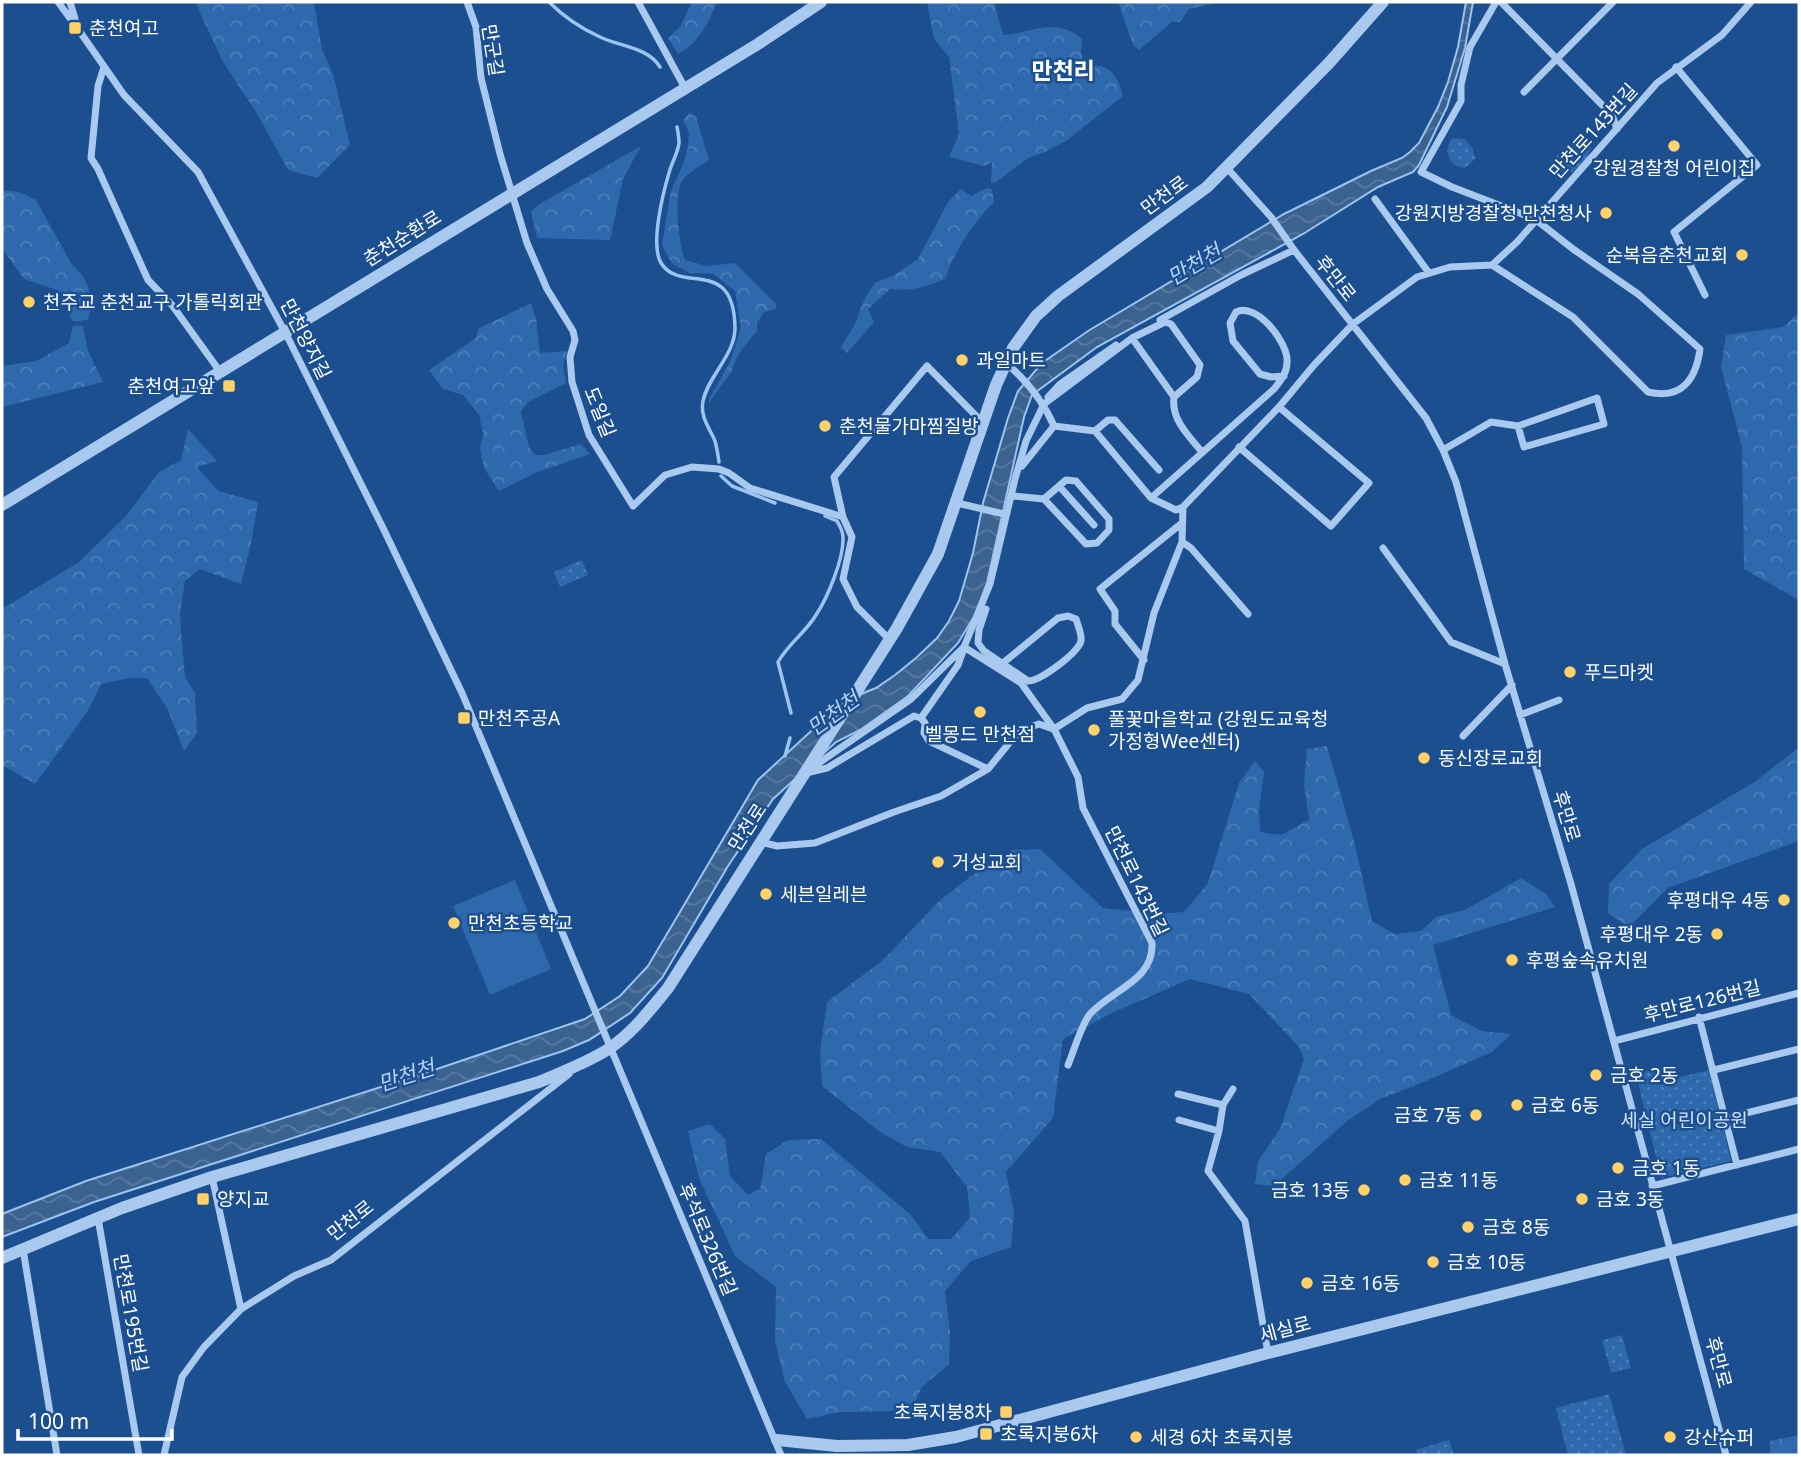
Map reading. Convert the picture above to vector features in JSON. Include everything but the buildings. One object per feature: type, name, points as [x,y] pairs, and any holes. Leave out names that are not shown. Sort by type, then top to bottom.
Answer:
[{"type":"street","name":"만천양지길","points":[[58,2],[124,95],[198,172],[286,334],[462,693],[584,982]]},
{"type":"street","points":[[70,2],[78,29]]},
{"type":"street","name":"만군길","points":[[467,2],[475,27],[487,103]]},
{"type":"street","points":[[638,2],[685,88]]},
{"type":"street","name":"춘천순환로","points":[[2,505],[286,334],[511,193],[758,44],[821,2]]},
{"type":"street","name":"만천로","points":[[164,1455],[182,1377],[204,1347],[241,1309],[294,1276],[331,1260],[581,1065],[610,1048],[641,1021],[668,988],[860,691],[890,640],[938,554],[1006,363],[1013,348],[1036,316],[1058,296],[1208,187],[1383,2]]},
{"type":"street","points":[[1054,426],[1095,431],[1151,498],[1176,510],[1279,407],[1353,324],[1417,277],[1450,267],[1492,265],[1573,317],[1648,392],[1658,395],[1667,393],[1692,381],[1700,349],[1638,294],[1535,219],[1421,172],[1461,101],[1461,85],[1470,47],[1499,2],[1612,115],[1617,129]]},
{"type":"street","points":[[1524,92],[1613,2]]},
{"type":"street","name":"만천로143번길","points":[[1492,265],[1517,242],[1657,83],[1722,35],[1749,2]]},
{"type":"street","points":[[104,66],[99,86],[91,158],[99,169],[148,280],[172,305],[221,373]]},
{"type":"street","points":[[1676,67],[1757,166],[1674,232],[1705,295]]},
{"type":"street","name":"도일길","points":[[487,103],[527,243],[547,289],[573,331],[575,340],[570,357],[572,382],[589,435],[634,506],[665,475],[692,467],[719,469],[750,488],[843,517]]},
{"type":"street","name":"후만로","points":[[1227,167],[1271,217],[1426,418],[1456,482],[1505,664],[1571,884],[1726,1455]]},
{"type":"street","points":[[1375,199],[1429,274]]},
{"type":"street","points":[[921,718],[958,666],[990,584],[1005,513],[1026,441],[1043,403],[1060,384],[1101,354],[1293,248]]},
{"type":"street","points":[[1151,498],[1274,390],[1284,376],[1287,360],[1285,349],[1263,318],[1248,310],[1236,312],[1230,323],[1233,341],[1260,374],[1284,376]]},
{"type":"street","points":[[1043,403],[1132,338],[1158,323],[1168,322],[1200,362],[1197,377],[1174,397]]},
{"type":"street","points":[[1132,338],[1174,397],[1173,409],[1177,419],[1202,452]]},
{"type":"street","points":[[1006,363],[1022,376],[1043,403],[1054,426]]},
{"type":"street","points":[[890,640],[857,607],[843,579],[852,537],[843,517],[834,477],[927,366],[984,423]]},
{"type":"street","points":[[1443,450],[1491,422],[1518,426],[1597,398],[1604,424],[1524,447],[1518,426]]},
{"type":"street","points":[[1239,447],[1331,526],[1369,483],[1279,407]]},
{"type":"street","points":[[1095,431],[1108,420],[1115,420],[1159,470]]},
{"type":"street","points":[[1003,663],[1058,618],[1068,616],[1076,619],[1082,638],[1077,648],[1036,681],[1024,680],[984,651],[978,643],[979,631],[995,583],[1017,473],[1054,426]]},
{"type":"street","points":[[1014,496],[1044,499],[1083,542],[1097,543],[1107,534],[1109,519],[1079,483],[1069,479],[1044,499]]},
{"type":"street","points":[[1059,486],[1094,526]]},
{"type":"street","points":[[957,503],[1005,513]]},
{"type":"street","points":[[760,842],[786,847],[815,843],[894,811],[942,796],[988,769],[1019,731],[1039,724],[1054,729],[1087,708],[1122,699],[1138,680],[1154,612],[1182,542],[1182,506]]},
{"type":"street","points":[[1144,660],[1115,624],[1115,611],[1100,589],[1182,523]]},
{"type":"street","points":[[1182,542],[1191,548],[1248,614]]},
{"type":"street","points":[[1383,548],[1451,642],[1505,664]]},
{"type":"street","points":[[809,769],[911,699],[964,647]]},
{"type":"street","name":"만천로143번길","points":[[964,647],[1021,683],[1054,729],[1078,777],[1083,808],[1150,935],[1153,952],[1146,969],[1089,1015],[1068,1065]]},
{"type":"street","points":[[1463,736],[1512,685]]},
{"type":"street","points":[[1520,715],[1559,700]]},
{"type":"street","points":[[809,769],[827,768],[914,716],[925,723],[924,733],[929,741],[988,769]]},
{"type":"street","name":"후석로326번길","points":[[584,982],[781,1455]]},
{"type":"street","name":"후만로126번길","points":[[1614,1041],[1799,993]]},
{"type":"street","points":[[1699,1017],[1737,1165]]},
{"type":"street","points":[[1714,1070],[1799,1049]]},
{"type":"street","name":"만천로","points":[[2,1258],[98,1218],[212,1177],[539,1082],[581,1065]]},
{"type":"street","points":[[1233,1089],[1223,1105],[1208,1171],[1245,1221],[1268,1353]]},
{"type":"street","points":[[1178,1094],[1223,1105]]},
{"type":"street","points":[[1726,1118],[1799,1100]]},
{"type":"street","points":[[1179,1121],[1219,1131]]},
{"type":"street","points":[[1652,1186],[1799,1149]]},
{"type":"street","points":[[212,1177],[241,1309]]},
{"type":"street","name":"만천로195번길","points":[[98,1218],[139,1455]]},
{"type":"street","name":"세실로","points":[[777,1440],[837,1446],[920,1443],[956,1437],[1268,1353],[1799,1219]]},
{"type":"street","points":[[23,1249],[57,1455]]},
{"type":"green space","points":[[195,2],[314,2],[322,49],[333,74],[350,145],[317,178],[288,170],[256,112],[223,62]]},
{"type":"green space","points":[[692,2],[717,2],[697,38],[678,54],[668,38],[680,27]]},
{"type":"green space","points":[[927,2],[994,2],[1003,35],[1053,27],[1072,32],[1082,39],[1081,54],[1085,65],[1101,66],[1111,72],[1118,81],[1123,96],[1066,141],[1028,158],[995,183],[991,182],[992,162],[984,166],[949,157],[959,134],[949,57],[934,39]]},
{"type":"green space","points":[[1118,2],[1219,2],[1189,9],[1180,22],[1172,22],[1139,50],[1133,45]]},
{"type":"green space","points":[[689,113],[696,117],[709,160],[687,175],[679,188],[678,220],[685,260],[707,266],[735,263],[776,304],[776,309],[764,312],[757,323],[757,331],[739,353],[731,372],[709,403],[730,362],[741,328],[735,291],[714,274],[690,273],[672,264],[662,245],[671,190],[688,147],[689,132],[683,120]]},
{"type":"green space","points":[[1452,138],[1465,139],[1473,149],[1475,159],[1465,168],[1455,165],[1449,157],[1448,148]]},
{"type":"green space","points":[[1577,139],[1585,139],[1591,145],[1582,164],[1564,174],[1551,169],[1551,161]]},
{"type":"green space","points":[[641,146],[623,179],[610,240],[537,238],[531,212],[538,205]]},
{"type":"green space","points":[[987,188],[992,190],[994,202],[965,237],[945,279],[918,288],[890,289],[868,309],[874,322],[847,353],[841,347],[876,282],[893,276],[918,259],[948,202],[961,189],[971,196]]},
{"type":"green space","points":[[2,190],[19,192],[36,200],[71,263],[83,276],[88,287],[92,302],[88,320],[72,321],[60,291],[24,279],[2,249]]},
{"type":"green space","points":[[531,303],[540,353],[567,351],[563,366],[566,383],[528,402],[521,412],[529,447],[536,455],[544,455],[581,444],[590,454],[535,473],[499,491],[484,468],[480,449],[483,434],[479,415],[463,395],[443,389],[429,370],[476,338],[478,329]]},
{"type":"green space","points":[[1799,313],[1799,600],[1744,569],[1742,447],[1721,367],[1726,335],[1783,327]]},
{"type":"green space","points":[[73,326],[83,326],[88,351],[103,382],[2,407],[2,366],[36,361],[69,343]]},
{"type":"green space","points":[[188,429],[217,461],[197,467],[218,491],[258,502],[241,584],[200,569],[185,581],[180,613],[182,642],[185,677],[195,693],[197,733],[184,751],[167,708],[147,678],[129,678],[101,684],[88,711],[35,784],[2,765],[2,609],[79,562],[126,516],[159,472],[181,460]]},
{"type":"green space","points":[[582,560],[588,575],[560,587],[554,572]]},
{"type":"green space","points":[[1327,746],[1354,841],[1372,921],[1395,934],[1421,931],[1436,917],[1465,910],[1521,878],[1546,894],[1555,907],[1433,945],[1451,1015],[1482,1031],[1511,1034],[1492,1052],[1382,1098],[1347,1121],[1274,1186],[1255,1184],[1258,1161],[1280,1129],[1304,1059],[1299,1047],[1249,994],[1190,979],[1112,1013],[1063,1039],[1053,1118],[1006,1172],[1014,1212],[1011,1247],[971,1261],[945,1291],[950,1331],[949,1364],[922,1387],[911,1411],[839,1412],[807,1419],[785,1382],[775,1341],[776,1287],[735,1256],[699,1178],[688,1131],[710,1124],[725,1139],[730,1176],[748,1195],[760,1189],[766,1154],[788,1140],[821,1139],[911,1215],[928,1239],[951,1239],[970,1218],[967,1187],[940,1152],[907,1147],[880,1132],[822,1086],[820,1052],[827,1002],[883,960],[939,901],[1012,850],[1040,849],[1103,908],[1158,914],[1184,912],[1208,883],[1239,783],[1255,761],[1264,772],[1259,810],[1260,832],[1281,835],[1309,820],[1304,784],[1307,749]]},
{"type":"green space","points":[[1799,747],[1799,841],[1668,888],[1629,927],[1608,913],[1609,884],[1642,849],[1756,781]]},
{"type":"green space","points":[[515,880],[551,969],[490,995],[453,906]]},
{"type":"green space","name":"세실 어린이공원","points":[[1664,1067],[1668,1080],[1709,1070],[1731,1161],[1661,1178],[1636,1074]]},
{"type":"green space","points":[[1622,1335],[1631,1368],[1611,1373],[1602,1340]]},
{"type":"green space","points":[[1609,1394],[1626,1455],[1568,1455],[1556,1408]]},
{"type":"green space","points":[[1799,1435],[1799,1455],[1770,1455],[1770,1441]]},
{"type":"green space","points":[[1449,1440],[1454,1455],[1418,1455],[1416,1450]]},
{"type":"water","points":[[1466,2],[1473,2],[1465,48],[1447,107],[1413,172],[1378,187],[1303,234],[1097,347],[1032,395],[1024,417],[987,583],[975,615],[958,643],[908,696],[860,730],[836,742],[773,799],[728,866],[662,978],[630,1013],[589,1040],[563,1051],[94,1202],[2,1237],[2,1214],[86,1181],[585,1019],[620,996],[648,966],[758,780],[822,721],[858,695],[876,688],[916,658],[937,638],[949,621],[959,601],[973,553],[983,503],[1018,391],[1042,363],[1088,331],[1284,214],[1410,152],[1419,143],[1448,82]]},
{"type":"waterway","points":[[549,2],[586,30],[640,51],[655,60],[660,67]]},
{"type":"waterway","points":[[677,127],[678,147],[666,182],[657,232],[658,255],[661,263],[670,272],[716,284],[726,292],[732,306],[734,338],[710,383],[702,407],[715,441],[719,462]]},
{"type":"waterway","points":[[721,476],[732,486],[775,503]]},
{"type":"waterway","points":[[791,713],[778,662],[821,607],[843,546],[837,521],[825,516]]},
{"type":"waterway","points":[[785,756],[790,738]]},
{"type":"place","name":"춘천여고","points":[[75,28]]},
{"type":"place","name":"강원경찰청 어린이집","points":[[1674,146]]},
{"type":"place","name":"강원지방경찰청 만천청사","points":[[1606,213]]},
{"type":"place","name":"순복음춘천교회","points":[[1742,255]]},
{"type":"place","name":"천주교 춘천교구 가톨릭회관","points":[[29,302]]},
{"type":"place","name":"과일마트","points":[[962,360]]},
{"type":"place","name":"춘천여고앞","points":[[229,386]]},
{"type":"place","name":"춘천물가마찜질방","points":[[825,426]]},
{"type":"place","name":"푸드마켓","points":[[1570,672]]},
{"type":"place","name":"벨몽드 만천점","points":[[980,712]]},
{"type":"place","name":"만천주공A","points":[[464,718]]},
{"type":"place","name":"풀꽃마을학교 (강원도교육청 가정형Wee센터)","points":[[1094,730]]},
{"type":"place","name":"동신장로교회","points":[[1424,758]]},
{"type":"place","name":"거성교회","points":[[938,862]]},
{"type":"place","name":"세븐일레븐","points":[[766,894]]},
{"type":"place","name":"후평대우 4동","points":[[1784,900]]},
{"type":"place","name":"만천초등학교","points":[[454,923]]},
{"type":"place","name":"후평대우 2동","points":[[1717,934]]},
{"type":"place","name":"후평숲속유치원","points":[[1512,960]]},
{"type":"place","name":"금호 2동","points":[[1596,1075]]},
{"type":"place","name":"금호 6동","points":[[1517,1105]]},
{"type":"place","name":"금호 7동","points":[[1476,1115]]},
{"type":"place","name":"금호 1동","points":[[1618,1168]]},
{"type":"place","name":"금호 11동","points":[[1405,1180]]},
{"type":"place","name":"금호 13동","points":[[1364,1190]]},
{"type":"place","name":"양지교","points":[[203,1199]]},
{"type":"place","name":"금호 3동","points":[[1582,1199]]},
{"type":"place","name":"금호 8동","points":[[1468,1227]]},
{"type":"place","name":"금호 10동","points":[[1433,1262]]},
{"type":"place","name":"금호 16동","points":[[1307,1283]]},
{"type":"place","name":"초록지붕8차","points":[[1006,1412]]},
{"type":"place","name":"초록지붕6차","points":[[986,1434]]},
{"type":"place","name":"세경 6차 초록지붕","points":[[1136,1437]]},
{"type":"place","name":"강산슈퍼","points":[[1670,1437]]},
{"type":"district","name":"만천리","points":[[1063,70]]},
{"type":"water label","name":"만천천","points":[[1194,264]]},
{"type":"water label","name":"만천천","points":[[833,713]]},
{"type":"water label","name":"만천천","points":[[406,1075]]}]
